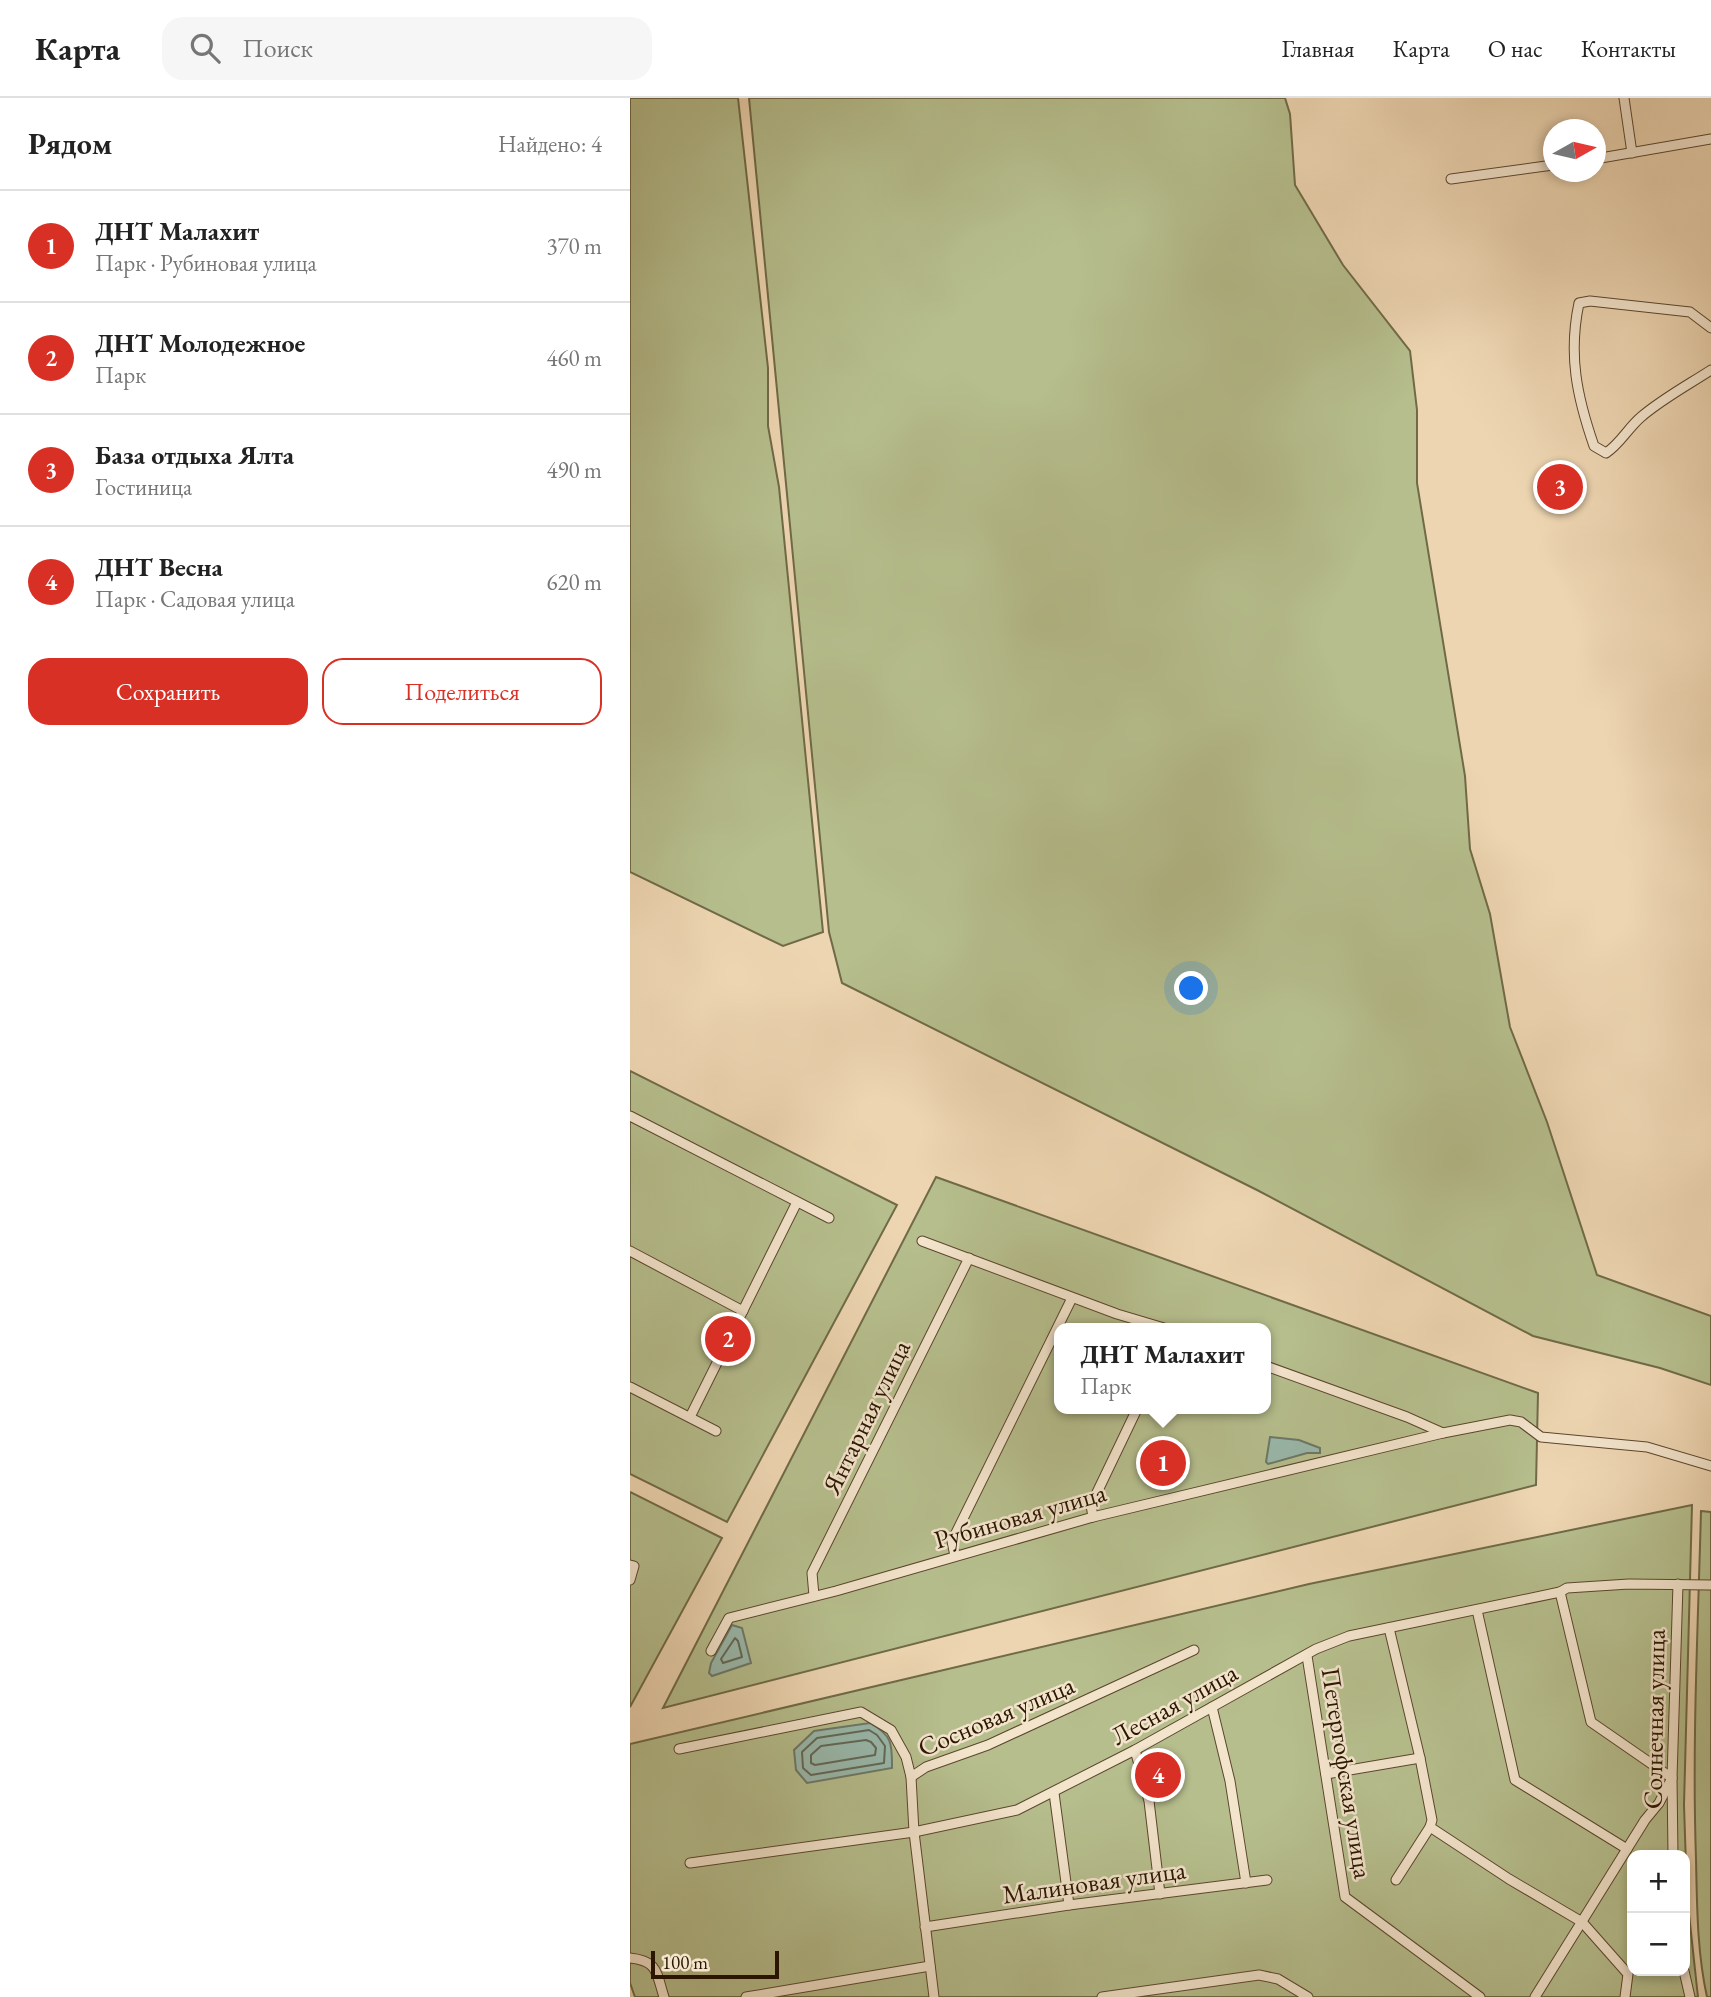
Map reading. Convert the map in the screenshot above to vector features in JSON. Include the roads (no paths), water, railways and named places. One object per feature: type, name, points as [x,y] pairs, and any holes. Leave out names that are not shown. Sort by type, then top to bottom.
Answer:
[{"type":"street","points":[[1623,98],[1632,153]]},
{"type":"street","points":[[1606,157],[1711,139]]},
{"type":"street","points":[[1451,179],[1543,166]]},
{"type":"street","points":[[1711,328],[1690,313],[1590,301],[1579,303],[1574,326],[1574,371],[1594,446],[1606,453],[1614,448],[1623,433],[1642,415],[1711,370]]},
{"type":"street","points":[[630,1116],[830,1218]]},
{"type":"street","points":[[690,1418],[797,1202]]},
{"type":"street","points":[[922,1241],[1072,1298],[1149,1323]]},
{"type":"street","points":[[630,1251],[743,1311]]},
{"type":"street","name":"Янтарная улица","points":[[814,1596],[812,1573],[969,1258]]},
{"type":"street","points":[[1060,1323],[1072,1298]]},
{"type":"street","points":[[955,1556],[952,1541],[1054,1334]]},
{"type":"street","points":[[1271,1368],[1407,1417],[1443,1433]]},
{"type":"street","points":[[630,1387],[716,1431]]},
{"type":"street","points":[[1093,1517],[1091,1505],[1135,1414]]},
{"type":"street","name":"Рубиновая улица","points":[[711,1651],[729,1618],[1093,1517],[1443,1433],[1510,1420],[1521,1422],[1541,1437],[1647,1447],[1711,1466]]},
{"type":"street","points":[[630,1564],[634,1566],[630,1580]]},
{"type":"street","name":"Солнечная улица","points":[[1673,1850],[1672,1778],[1678,1584]]},
{"type":"street","name":"Лесная улица","points":[[690,1863],[914,1832],[1017,1810],[1135,1750],[1316,1649],[1349,1636],[1560,1592],[1566,1588],[1711,1585]]},
{"type":"street","points":[[1535,1997],[1627,1849],[1659,1803],[1672,1778],[1591,1722],[1560,1592]]},
{"type":"street","points":[[1477,1610],[1515,1780],[1627,1849]]},
{"type":"street","points":[[1389,1628],[1432,1820],[1396,1880]]},
{"type":"street","name":"Сосновая улица","points":[[679,1749],[861,1712],[891,1730],[906,1757],[911,1777],[926,1767],[988,1745],[1194,1650]]},
{"type":"street","name":"Петергофская улица","points":[[1307,1656],[1345,1897],[1480,1997]]},
{"type":"street","points":[[1212,1707],[1230,1781],[1246,1882]]},
{"type":"street","points":[[1135,1750],[1149,1801],[1160,1894]]},
{"type":"street","points":[[1326,1774],[1420,1758]]},
{"type":"street","points":[[911,1777],[914,1832],[934,1997]]},
{"type":"street","points":[[1054,1793],[1069,1905]]},
{"type":"street","points":[[1430,1827],[1509,1879],[1582,1922],[1628,1974],[1625,1997]]},
{"type":"street","name":"Малиновая улица","points":[[925,1927],[1069,1905],[1267,1880]]},
{"type":"street","points":[[630,1958],[646,1959],[652,1965],[664,1997]]},
{"type":"street","points":[[746,1997],[930,1966]]},
{"type":"street","points":[[1102,1997],[1259,1975],[1278,1979],[1308,1997]]},
{"type":"street","points":[[1685,1976],[1690,1997]]},
{"type":"water","points":[[1270,1437],[1299,1440],[1320,1448],[1320,1453],[1307,1453],[1268,1464],[1266,1462]]},
{"type":"water","points":[[732,1625],[742,1628],[751,1663],[712,1676],[709,1673],[711,1663]]},
{"type":"water","points":[[870,1723],[890,1741],[892,1768],[807,1783],[796,1770],[794,1750],[814,1731]]},
{"type":"place","name":"База отдыха Ялта","points":[[1560,487]]},
{"type":"place","name":"ДНТ Молодежное","points":[[728,1339]]},
{"type":"place","name":"ДНТ Малахит","points":[[1163,1463]]},
{"type":"place","name":"ДНТ Весна","points":[[1158,1775]]}]
